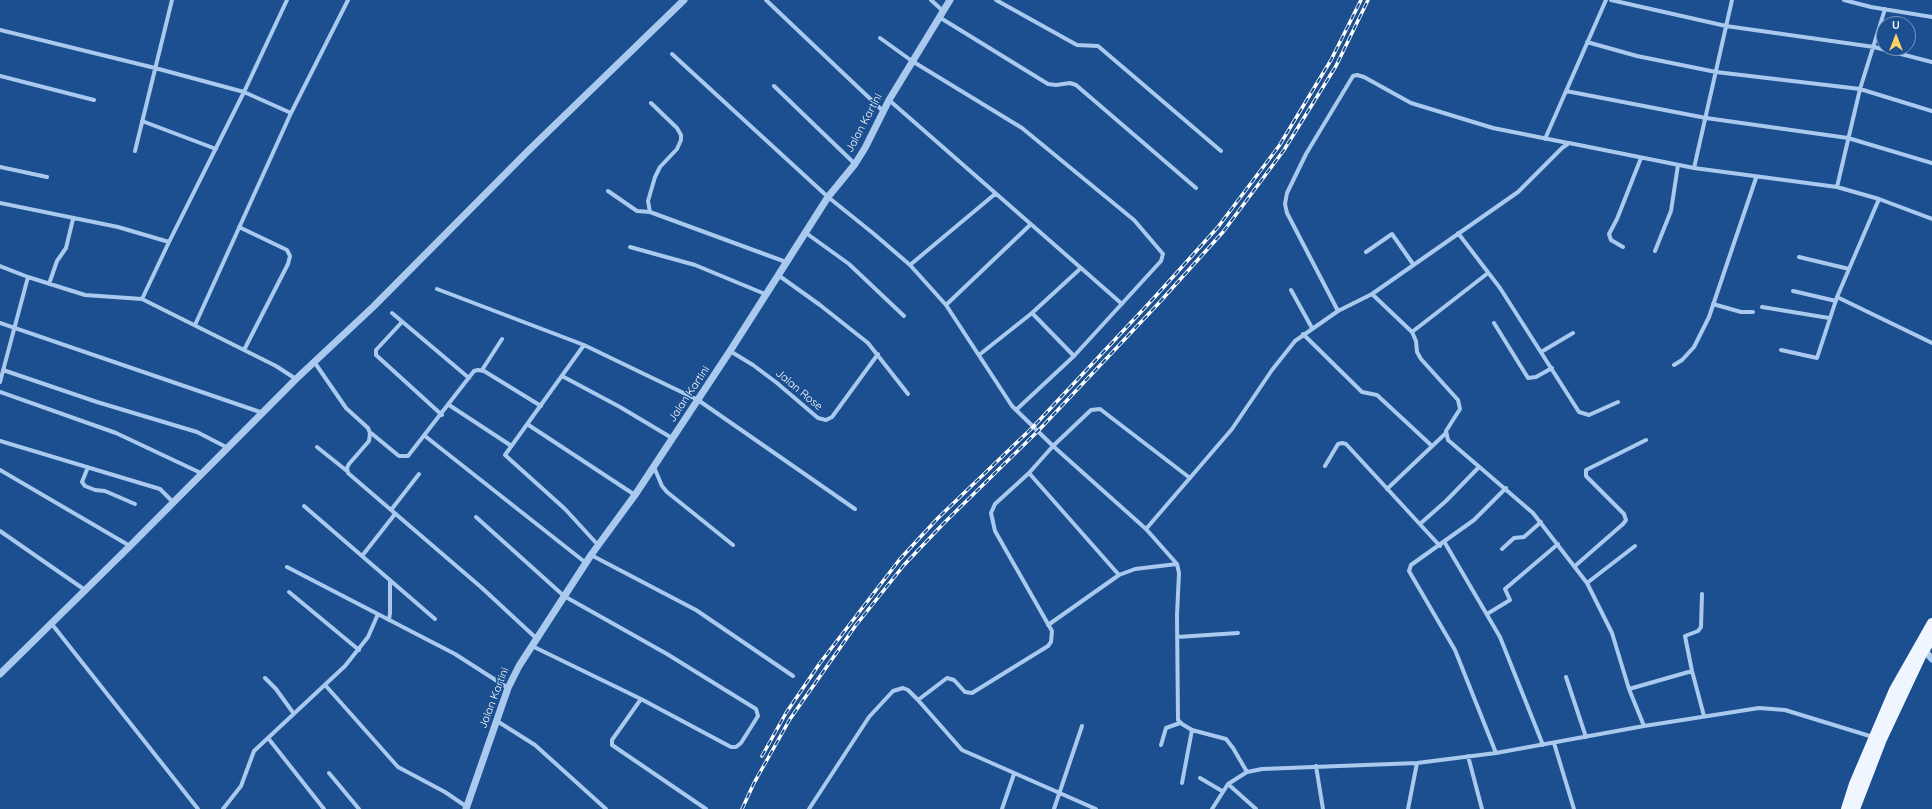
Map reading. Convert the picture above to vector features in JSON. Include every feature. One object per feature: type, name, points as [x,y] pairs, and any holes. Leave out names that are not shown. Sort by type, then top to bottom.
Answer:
[{"type":"main road","points":[[1846,809],[1854,784],[1894,690],[1932,623]]},
{"type":"main road","points":[[1855,809],[1882,739],[1924,650],[1932,638]]},
{"type":"street","points":[[135,151],[172,0]]},
{"type":"street","points":[[142,299],[244,92],[287,0]]},
{"type":"street","points":[[195,325],[291,113],[348,0]]},
{"type":"street","points":[[0,674],[174,503],[296,379],[315,363],[684,0]]},
{"type":"street","points":[[766,0],[883,111]]},
{"type":"street","points":[[931,0],[941,14],[1048,84],[1056,85],[1070,83],[1076,85],[1196,188]]},
{"type":"street","name":"Jalan Kartini","points":[[467,808],[508,688],[531,646],[591,555],[654,467],[828,197],[855,164],[889,100],[950,0]]},
{"type":"street","points":[[996,0],[1077,45],[1098,46],[1221,151]]},
{"type":"street","points":[[1545,139],[1606,0]]},
{"type":"street","points":[[1611,0],[1726,26],[1874,47],[1932,62]]},
{"type":"street","points":[[1694,168],[1732,0]]},
{"type":"street","points":[[1844,0],[1885,9],[1932,16]]},
{"type":"street","points":[[1837,187],[1860,89],[1885,9]]},
{"type":"street","points":[[0,30],[155,68],[244,92],[291,113]]},
{"type":"street","points":[[880,38],[912,61],[1012,120],[1134,220],[1162,251],[1163,256],[1161,261],[1122,304],[1074,356],[1016,410]]},
{"type":"street","points":[[1587,42],[1637,56],[1716,72],[1860,89],[1932,112]]},
{"type":"street","points":[[672,54],[828,197],[910,265],[946,305],[1007,399],[1016,410],[1053,446],[1146,529],[1176,564],[1179,573],[1177,714],[1180,723],[1192,730],[1226,739],[1247,772]]},
{"type":"street","points":[[1338,312],[1287,213],[1285,204],[1287,193],[1306,154],[1353,76],[1357,75],[1364,77],[1411,103],[1494,128],[1694,168],[1756,178],[1837,187],[1879,198],[1932,219]]},
{"type":"street","points":[[0,76],[94,100]]},
{"type":"street","points":[[774,86],[855,164]]},
{"type":"street","points":[[1566,90],[1706,118],[1848,138],[1932,163]]},
{"type":"street","points":[[889,100],[1122,304]]},
{"type":"street","points":[[650,212],[648,201],[655,177],[660,167],[677,148],[682,135],[677,128],[651,103]]},
{"type":"street","points":[[142,121],[216,149]]},
{"type":"street","points":[[1146,529],[1236,423],[1289,348],[1303,334],[1338,312],[1372,294],[1518,192],[1562,148],[1569,143]]},
{"type":"street","points":[[1623,247],[1611,240],[1609,234],[1617,219],[1641,158]]},
{"type":"street","points":[[1655,251],[1671,211],[1678,165]]},
{"type":"street","points":[[0,167],[47,177]]},
{"type":"street","points":[[1674,365],[1682,360],[1694,347],[1714,304],[1756,178]]},
{"type":"street","points":[[608,191],[638,211],[650,212],[786,262]]},
{"type":"street","points":[[910,265],[995,194]]},
{"type":"street","points":[[1781,350],[1817,358],[1836,299],[1879,198]]},
{"type":"street","points":[[0,203],[118,227],[169,242]]},
{"type":"street","points":[[50,284],[57,261],[66,248],[73,218]]},
{"type":"street","points":[[946,305],[1030,225]]},
{"type":"street","points":[[239,227],[287,250],[290,256],[244,350]]},
{"type":"street","points":[[806,233],[848,264],[904,316]]},
{"type":"street","points":[[1458,233],[1500,288],[1581,414],[1589,415],[1618,402]]},
{"type":"street","points":[[1366,252],[1392,234],[1413,264]]},
{"type":"street","points":[[630,247],[695,265],[766,294]]},
{"type":"street","points":[[1799,257],[1849,269]]},
{"type":"street","points":[[0,266],[28,277],[85,295],[142,299],[276,366],[296,379]]},
{"type":"street","points":[[979,355],[1032,313],[1081,268]]},
{"type":"street","points":[[1412,332],[1488,273]]},
{"type":"street","points":[[777,275],[820,305],[868,343],[908,394]]},
{"type":"street","points":[[0,382],[28,277]]},
{"type":"street","points":[[436,289],[584,345],[698,400],[855,509]]},
{"type":"street","points":[[1290,290],[1312,328]]},
{"type":"street","points":[[1793,291],[1836,299],[1932,342]]},
{"type":"street","points":[[1372,294],[1412,332],[1416,341],[1417,352],[1421,359],[1460,403],[1458,413],[1446,433],[1387,489]]},
{"type":"street","points":[[1714,304],[1741,312],[1753,312]]},
{"type":"street","points":[[1762,307],[1829,318]]},
{"type":"street","points":[[392,313],[469,378]]},
{"type":"street","points":[[1032,313],[1074,356]]},
{"type":"street","points":[[402,322],[376,350],[376,355],[442,415]]},
{"type":"street","points":[[0,323],[263,413]]},
{"type":"street","points":[[1494,323],[1528,378],[1536,377],[1552,368]]},
{"type":"street","points":[[1541,352],[1573,333]]},
{"type":"street","points":[[1303,334],[1362,392],[1377,395],[1432,446]]},
{"type":"street","points":[[482,370],[502,339]]},
{"type":"street","points":[[584,345],[541,406],[510,445],[506,452],[506,457],[565,509],[598,545]]},
{"type":"street","name":"Jalan Rose","points":[[730,351],[777,382],[818,418],[826,420],[832,417],[878,354]]},
{"type":"street","points":[[315,363],[346,408],[368,428],[370,433],[399,456],[404,458],[410,455],[426,436],[474,371],[482,370],[541,406]]},
{"type":"street","points":[[3,370],[96,402],[197,432],[229,448]]},
{"type":"street","points":[[562,376],[620,407],[672,438]]},
{"type":"street","points":[[0,392],[116,433],[203,474]]},
{"type":"street","points":[[449,405],[510,445]]},
{"type":"street","points":[[918,700],[943,680],[949,678],[954,680],[965,692],[972,693],[1048,646],[1051,642],[1052,634],[1048,625],[995,531],[992,513],[994,504],[1029,473],[1053,446],[1091,410],[1100,409],[1190,478]]},
{"type":"street","points":[[527,424],[635,495]]},
{"type":"street","points":[[347,471],[349,464],[368,441],[370,433]]},
{"type":"street","points":[[1446,433],[1448,440],[1529,508],[1587,583],[1612,633],[1629,689],[1644,726]]},
{"type":"street","points":[[426,436],[586,563]]},
{"type":"street","points":[[1575,566],[1626,520],[1624,514],[1586,476],[1586,470],[1646,440]]},
{"type":"street","points":[[0,441],[162,490],[174,503]]},
{"type":"street","points":[[1326,466],[1338,444],[1344,443],[1421,523],[1440,546]]},
{"type":"street","points":[[317,447],[347,471],[350,476],[482,588],[536,638]]},
{"type":"street","points":[[88,467],[82,480],[85,486],[95,490],[105,491],[135,504]]},
{"type":"street","points":[[654,467],[662,486],[667,492],[732,545]]},
{"type":"street","points":[[1421,523],[1446,501],[1479,467]]},
{"type":"street","points":[[0,470],[130,546]]},
{"type":"street","points":[[1029,473],[1119,575]]},
{"type":"street","points":[[391,510],[418,474]]},
{"type":"street","points":[[1496,753],[1450,640],[1409,571],[1411,565],[1445,543],[1474,520],[1506,488]]},
{"type":"street","points":[[304,506],[435,619]]},
{"type":"street","points":[[362,556],[395,514]]},
{"type":"street","points":[[476,517],[564,596],[667,654],[756,709],[758,714],[741,743],[736,747],[731,747],[641,699],[531,646]]},
{"type":"street","points":[[1502,549],[1514,538],[1526,536],[1541,522]]},
{"type":"street","points":[[0,531],[85,590]]},
{"type":"street","points":[[1445,543],[1504,646],[1543,745]]},
{"type":"street","points":[[1487,614],[1510,600],[1506,590],[1558,544]]},
{"type":"street","points":[[1587,583],[1635,546]]},
{"type":"street","points":[[591,555],[696,610],[793,676]]},
{"type":"street","points":[[1048,625],[1119,575],[1135,569],[1176,564]]},
{"type":"street","points":[[287,567],[455,654],[508,688]]},
{"type":"street","points":[[389,620],[390,580]]},
{"type":"street","points":[[289,592],[359,650]]},
{"type":"street","points":[[1702,594],[1701,627],[1698,631],[1685,636],[1692,671],[1704,716]]},
{"type":"street","points":[[223,809],[240,786],[254,751],[326,686],[359,650],[368,637],[378,614]]},
{"type":"street","points":[[51,624],[198,809]]},
{"type":"street","points":[[1177,637],[1238,634]]},
{"type":"street","points":[[1924,650],[1932,659]]},
{"type":"street","points":[[1629,689],[1692,671]]},
{"type":"street","points":[[1566,677],[1586,737]]},
{"type":"street","points":[[265,678],[276,689],[294,714]]},
{"type":"street","points":[[326,686],[398,767],[446,792],[467,808]]},
{"type":"street","points":[[809,809],[865,722],[893,690],[900,688],[906,689],[918,700],[962,750],[1096,809]]},
{"type":"street","points":[[641,699],[612,740],[612,746],[706,809]]},
{"type":"street","points":[[1212,809],[1222,791],[1228,784],[1247,772],[1262,769],[1417,763],[1496,753],[1644,726],[1758,708],[1776,708],[1874,738]]},
{"type":"street","points":[[497,721],[535,744],[606,809]]},
{"type":"street","points":[[1161,745],[1166,728],[1170,725],[1180,723]]},
{"type":"street","points":[[1054,809],[1082,726]]},
{"type":"street","points":[[1182,783],[1192,730]]},
{"type":"street","points":[[268,738],[324,809]]},
{"type":"street","points":[[1554,743],[1574,809]]},
{"type":"street","points":[[1468,756],[1482,809]]},
{"type":"street","points":[[1408,809],[1417,763]]},
{"type":"street","points":[[1316,766],[1323,809]]},
{"type":"street","points":[[329,773],[359,809]]},
{"type":"street","points":[[1002,809],[1014,774]]},
{"type":"street","points":[[1200,778],[1222,791]]},
{"type":"street","points":[[1228,784],[1256,809]]},
{"type":"railway","points":[[762,756],[786,713],[820,663],[900,559],[938,518],[1033,427],[1218,227],[1279,146],[1331,60],[1361,0]]},
{"type":"railway","points":[[742,809],[754,783],[790,719],[856,625],[904,565],[944,523],[1038,431],[1157,305],[1223,232],[1284,150],[1336,66],[1368,0]]}]
